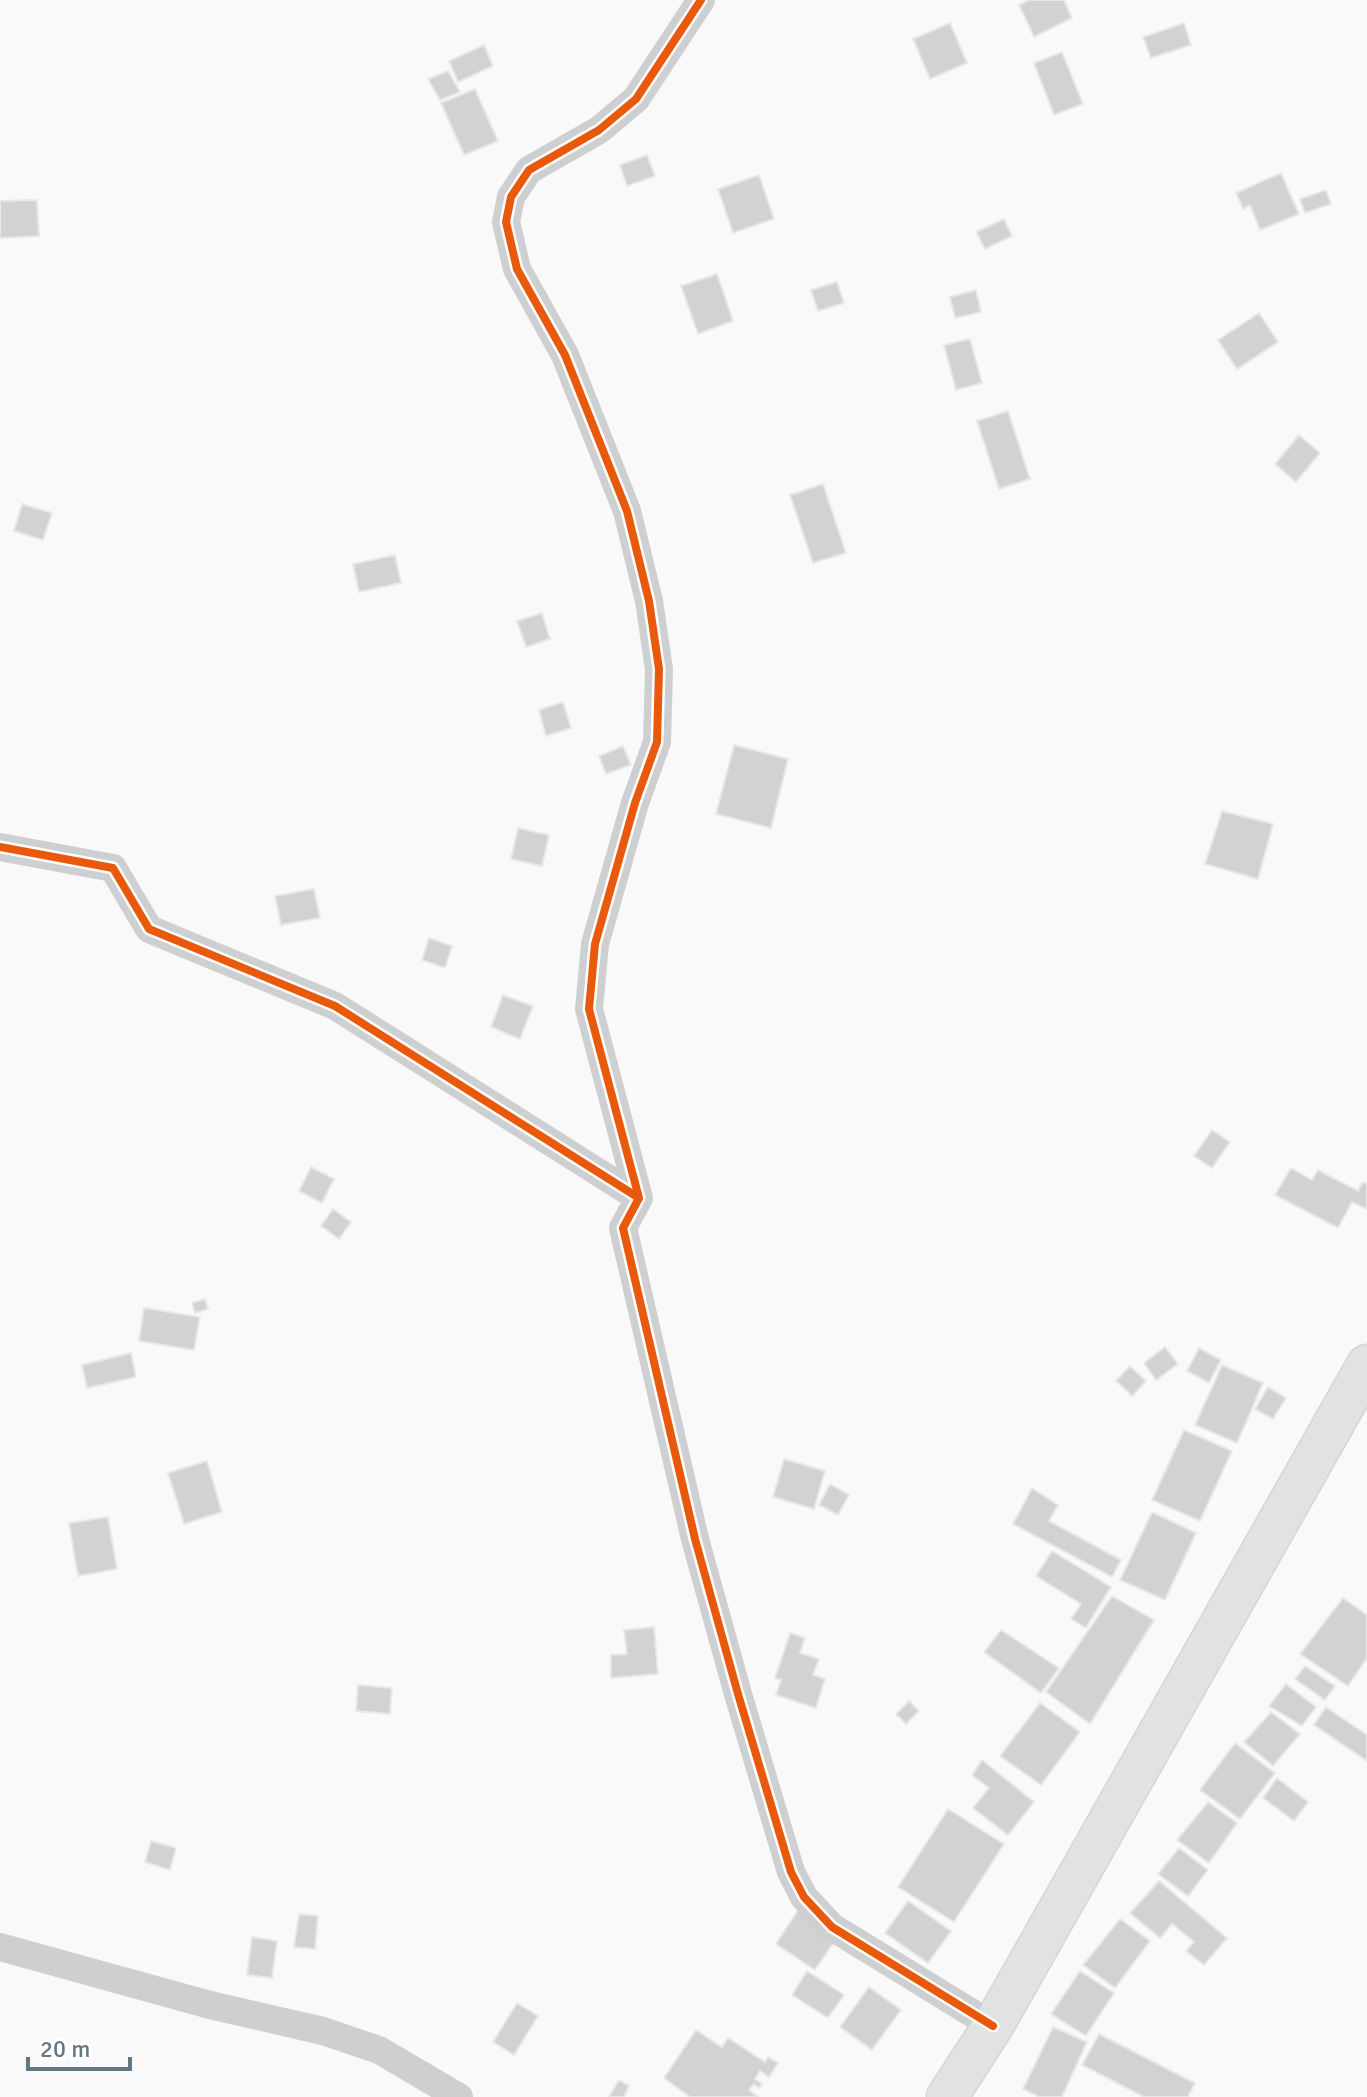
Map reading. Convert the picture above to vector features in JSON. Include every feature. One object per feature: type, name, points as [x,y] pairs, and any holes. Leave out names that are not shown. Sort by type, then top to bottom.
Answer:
[{"type":"main road","points":[[947,2097],[993,2026],[1367,1365]]},
{"type":"street","points":[[701,0],[636,99],[599,130],[529,170],[511,197],[506,222],[517,269],[565,355],[627,511],[649,601],[659,669],[657,742],[635,803],[595,944],[589,1009],[639,1198],[623,1228],[695,1539],[791,1872],[804,1897],[832,1927],[993,2026]]},
{"type":"street","points":[[0,847],[113,868],[149,929],[335,1006],[639,1198]]},
{"type":"street","points":[[0,1947],[210,2005],[323,2031],[379,2050],[459,2097]]},
{"type":"building","points":[[1029,0],[1064,0],[1072,18],[1034,37],[1019,5]]},
{"type":"building","points":[[950,23],[967,63],[930,79],[913,39]]},
{"type":"building","points":[[1184,23],[1191,45],[1151,58],[1143,37]]},
{"type":"building","points":[[484,45],[493,66],[458,82],[449,61]]},
{"type":"building","points":[[1062,52],[1083,104],[1054,115],[1034,63]]},
{"type":"building","points":[[448,71],[460,92],[440,100],[428,79]]},
{"type":"building","points":[[475,89],[498,141],[464,155],[441,103]]},
{"type":"building","points":[[647,155],[655,176],[627,186],[620,165]]},
{"type":"building","points":[[1281,173],[1299,214],[1260,230],[1250,205],[1243,209],[1236,193]]},
{"type":"building","points":[[759,175],[774,219],[733,233],[718,189]]},
{"type":"building","points":[[1326,190],[1331,204],[1305,213],[1300,199]]},
{"type":"building","points":[[37,200],[39,236],[0,238],[0,201]]},
{"type":"building","points":[[1004,219],[1012,236],[985,249],[976,232]]},
{"type":"building","points":[[717,274],[733,321],[698,334],[681,286]]},
{"type":"building","points":[[837,282],[844,303],[818,311],[811,290]]},
{"type":"building","points":[[976,290],[981,312],[955,318],[950,297]]},
{"type":"building","points":[[1259,313],[1278,342],[1237,369],[1218,340]]},
{"type":"building","points":[[970,339],[982,383],[956,390],[944,345]]},
{"type":"building","points":[[1008,411],[1030,479],[999,489],[977,421]]},
{"type":"building","points":[[1299,435],[1320,453],[1296,482],[1275,464]]},
{"type":"building","points":[[823,484],[846,553],[813,563],[790,495]]},
{"type":"building","points":[[22,504],[52,513],[43,540],[14,531]]},
{"type":"building","points":[[395,555],[401,583],[359,592],[353,564]]},
{"type":"building","points":[[542,613],[550,639],[526,647],[517,621]]},
{"type":"building","points":[[563,702],[571,728],[546,736],[539,710]]},
{"type":"building","points":[[734,745],[788,759],[771,828],[716,814]]},
{"type":"building","points":[[623,746],[631,765],[606,774],[599,756]]},
{"type":"building","points":[[1222,811],[1273,824],[1258,879],[1205,864]]},
{"type":"building","points":[[518,828],[549,835],[542,866],[511,859]]},
{"type":"building","points":[[314,889],[320,918],[281,925],[275,896]]},
{"type":"building","points":[[429,938],[452,946],[445,968],[422,960]]},
{"type":"building","points":[[503,995],[533,1006],[520,1039],[491,1027]]},
{"type":"building","points":[[1212,1130],[1230,1142],[1212,1168],[1194,1156]]},
{"type":"building","points":[[311,1167],[334,1179],[322,1203],[299,1191]]},
{"type":"building","points":[[1291,1168],[1312,1180],[1318,1170],[1358,1191],[1363,1182],[1367,1184],[1367,1209],[1352,1202],[1338,1228],[1275,1195]]},
{"type":"building","points":[[333,1209],[351,1222],[339,1239],[321,1226]]},
{"type":"building","points":[[205,1299],[208,1309],[195,1313],[192,1303]]},
{"type":"building","points":[[144,1308],[200,1317],[194,1350],[139,1341]]},
{"type":"building","points":[[1165,1347],[1178,1364],[1156,1380],[1144,1363]]},
{"type":"building","points":[[1199,1348],[1221,1360],[1209,1383],[1187,1371]]},
{"type":"building","points":[[131,1353],[136,1377],[87,1388],[82,1365]]},
{"type":"building","points":[[1222,1365],[1263,1383],[1237,1443],[1195,1425]]},
{"type":"building","points":[[1130,1366],[1146,1381],[1132,1396],[1116,1381]]},
{"type":"building","points":[[1268,1387],[1286,1398],[1273,1419],[1255,1409]]},
{"type":"building","points":[[1184,1430],[1232,1451],[1200,1521],[1152,1500]]},
{"type":"building","points":[[784,1459],[825,1471],[814,1509],[773,1497]]},
{"type":"building","points":[[207,1461],[222,1512],[184,1524],[168,1473]]},
{"type":"building","points":[[830,1484],[849,1495],[838,1515],[819,1505]]},
{"type":"building","points":[[1032,1488],[1058,1505],[1049,1521],[1121,1560],[1112,1577],[1013,1524]]},
{"type":"building","points":[[1152,1512],[1196,1533],[1165,1600],[1120,1580]]},
{"type":"building","points":[[108,1517],[117,1569],[78,1576],[69,1523]]},
{"type":"building","points":[[1052,1551],[1111,1587],[1086,1628],[1071,1619],[1081,1604],[1036,1576]]},
{"type":"building","points":[[1112,1596],[1154,1620],[1090,1724],[1046,1692]]},
{"type":"building","points":[[1343,1598],[1367,1615],[1367,1658],[1348,1686],[1300,1654]]},
{"type":"building","points":[[654,1627],[658,1674],[611,1678],[611,1655],[627,1654],[624,1630]]},
{"type":"building","points":[[1001,1630],[1059,1668],[1041,1693],[984,1652]]},
{"type":"building","points":[[790,1633],[805,1638],[800,1653],[819,1659],[813,1675],[825,1679],[816,1708],[776,1695],[781,1680],[775,1678]]},
{"type":"building","points":[[1305,1666],[1335,1686],[1325,1700],[1295,1679]]},
{"type":"building","points":[[1286,1684],[1316,1707],[1302,1726],[1269,1706]]},
{"type":"building","points":[[358,1685],[392,1688],[390,1714],[356,1711]]},
{"type":"building","points":[[909,1701],[919,1711],[906,1724],[896,1714]]},
{"type":"building","points":[[1040,1703],[1080,1732],[1041,1785],[1000,1756]]},
{"type":"building","points":[[1326,1707],[1367,1735],[1367,1761],[1314,1725]]},
{"type":"building","points":[[1271,1712],[1300,1734],[1273,1766],[1244,1742]]},
{"type":"building","points":[[1235,1743],[1275,1773],[1240,1819],[1200,1790]]},
{"type":"building","points":[[982,1760],[1034,1802],[1008,1835],[973,1808],[989,1788],[972,1775]]},
{"type":"building","points":[[1277,1778],[1308,1802],[1294,1821],[1263,1798]]},
{"type":"building","points":[[1208,1802],[1237,1823],[1209,1863],[1177,1840]]},
{"type":"building","points":[[948,1809],[1004,1844],[954,1922],[898,1887]]},
{"type":"building","points":[[151,1841],[176,1848],[170,1870],[145,1862]]},
{"type":"building","points":[[1179,1848],[1208,1870],[1188,1896],[1158,1874]]},
{"type":"building","points":[[1159,1881],[1227,1938],[1204,1965],[1186,1951],[1194,1942],[1172,1924],[1160,1938],[1130,1913]]},
{"type":"building","points":[[908,1901],[951,1931],[928,1963],[885,1933]]},
{"type":"building","points":[[800,1907],[840,1933],[815,1970],[776,1944]]},
{"type":"building","points":[[299,1914],[318,1916],[315,1949],[294,1947]]},
{"type":"building","points":[[1120,1919],[1150,1941],[1115,1988],[1083,1965]]},
{"type":"building","points":[[252,1937],[277,1941],[272,1978],[247,1975]]},
{"type":"building","points":[[807,1971],[844,1995],[828,2018],[792,1995]]},
{"type":"building","points":[[1080,1971],[1114,1993],[1086,2036],[1051,2014]]},
{"type":"building","points":[[869,1987],[901,2010],[872,2050],[840,2027]]},
{"type":"building","points":[[517,2003],[538,2016],[514,2055],[493,2042]]},
{"type":"building","points":[[1053,2027],[1087,2042],[1062,2097],[1039,2097],[1023,2089]]},
{"type":"building","points":[[696,2030],[722,2047],[728,2038],[765,2062],[768,2057],[778,2063],[769,2077],[760,2071],[755,2079],[762,2084],[759,2088],[754,2084],[749,2090],[758,2097],[690,2097],[664,2078]]},
{"type":"building","points":[[1099,2034],[1195,2083],[1188,2097],[1144,2097],[1082,2065]]},
{"type":"building","points":[[619,2080],[629,2086],[624,2097],[609,2097]]},
{"type":"cycle path","points":[[639,1198],[589,1009],[595,944],[635,803],[657,742],[659,669],[649,601],[627,511],[565,355],[517,269],[506,222],[511,197],[529,170],[599,130],[636,99],[701,0]]},
{"type":"cycle path","points":[[0,847],[113,868],[149,929],[335,1006],[639,1198],[623,1228],[695,1539],[791,1872],[804,1897],[832,1927],[993,2026]]}]
